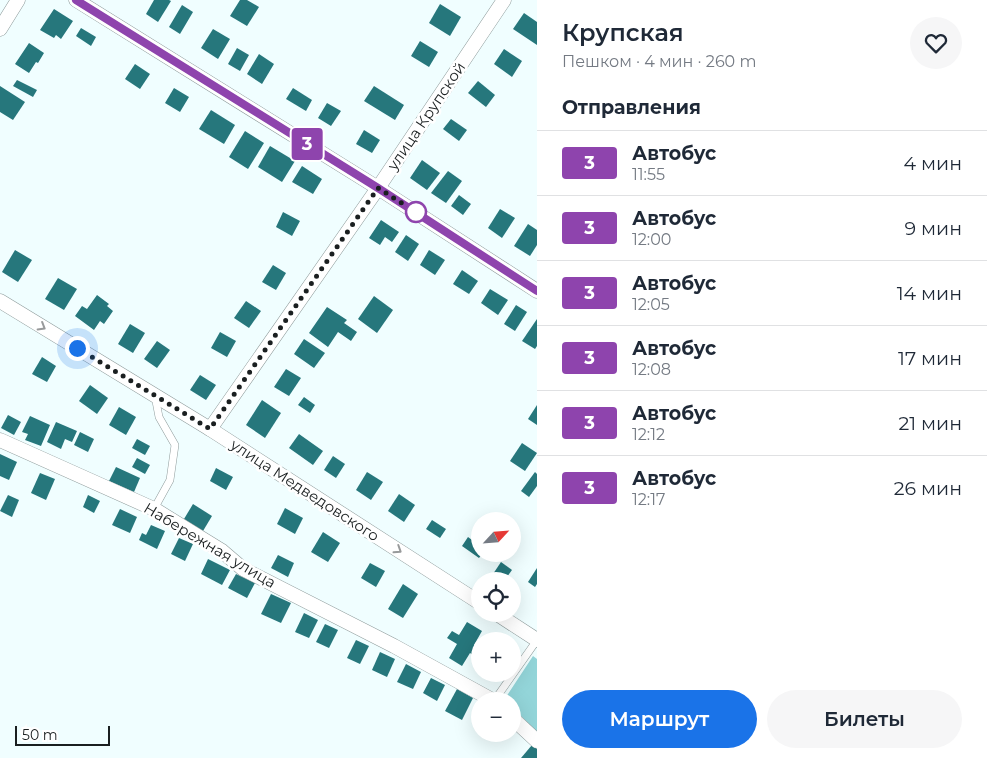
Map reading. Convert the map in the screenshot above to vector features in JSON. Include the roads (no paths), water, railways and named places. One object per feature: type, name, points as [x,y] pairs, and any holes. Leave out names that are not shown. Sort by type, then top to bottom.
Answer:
[{"type":"street","points":[[0,29],[18,0]]},
{"type":"street","points":[[76,0],[378,188],[537,291]]},
{"type":"street","name":"улица Крупской","points":[[210,429],[378,188],[504,0]]},
{"type":"street","name":"улица Медведовского","points":[[0,301],[210,429],[471,597]]},
{"type":"street","name":"Набережная улица","points":[[0,440],[154,509],[222,551],[243,569],[394,646],[478,692]]},
{"type":"street","points":[[509,622],[537,640]]},
{"type":"street","points":[[521,726],[537,740]]},
{"type":"lane","points":[[154,509],[170,480],[175,445],[159,417],[155,396]]},
{"type":"lane","points":[[500,692],[537,640]]}]
